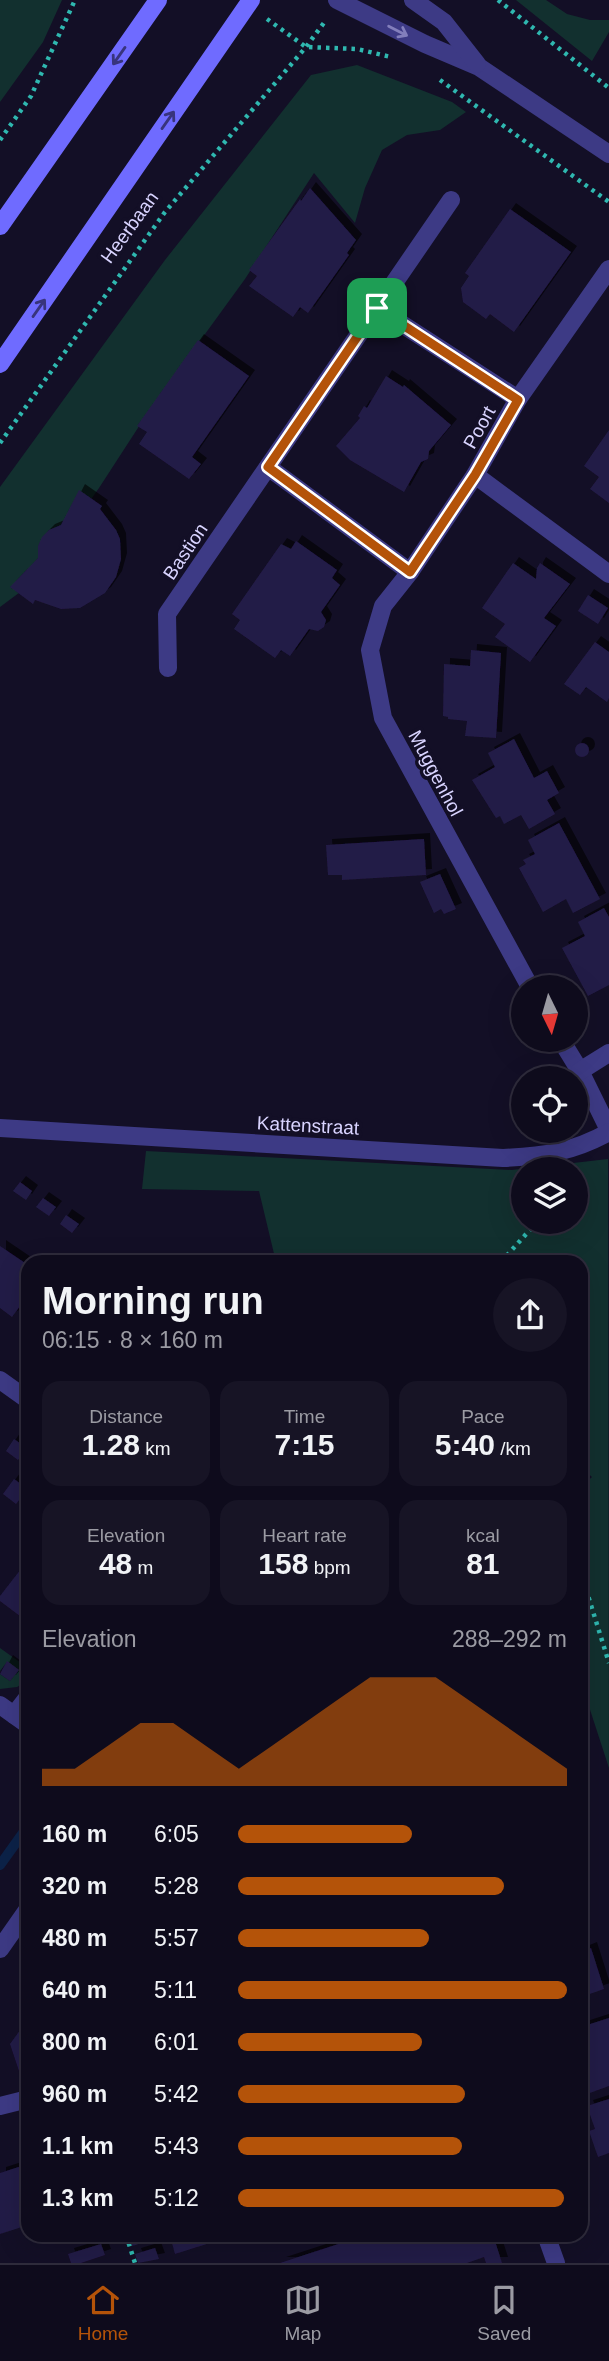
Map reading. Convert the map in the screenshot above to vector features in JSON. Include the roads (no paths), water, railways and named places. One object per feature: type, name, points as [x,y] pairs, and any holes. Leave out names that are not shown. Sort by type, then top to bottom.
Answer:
[{"type":"main road","points":[[0,226],[158,0]]},
{"type":"main road","name":"Heerbaan","points":[[0,364],[249,2]]},
{"type":"street","points":[[337,0],[425,44],[479,67],[609,155]]},
{"type":"street","points":[[413,0],[444,22],[479,67]]},
{"type":"street","name":"Bastion","points":[[168,668],[167,614],[451,200]]},
{"type":"street","name":"Poort","points":[[410,572],[475,475],[518,400],[609,269]]},
{"type":"street","points":[[377,308],[518,400]]},
{"type":"street","points":[[268,467],[410,572]]},
{"type":"street","points":[[475,475],[609,574]]},
{"type":"street","name":"Muggenhol","points":[[410,572],[383,606],[370,650],[383,718],[523,975]]},
{"type":"street","points":[[588,1066],[609,1053]]},
{"type":"street","points":[[588,1088],[609,1131]]},
{"type":"street","name":"Kattenstraat","points":[[0,1128],[503,1158],[549,1155],[587,1144],[609,1131]]},
{"type":"street","points":[[0,1380],[21,1395]]},
{"type":"street","points":[[0,1948],[21,1919]]},
{"type":"street","points":[[0,2106],[21,2101]]},
{"type":"street","points":[[548,2242],[556,2263]]},
{"type":"waterway","points":[[0,1865],[21,1836]]}]
